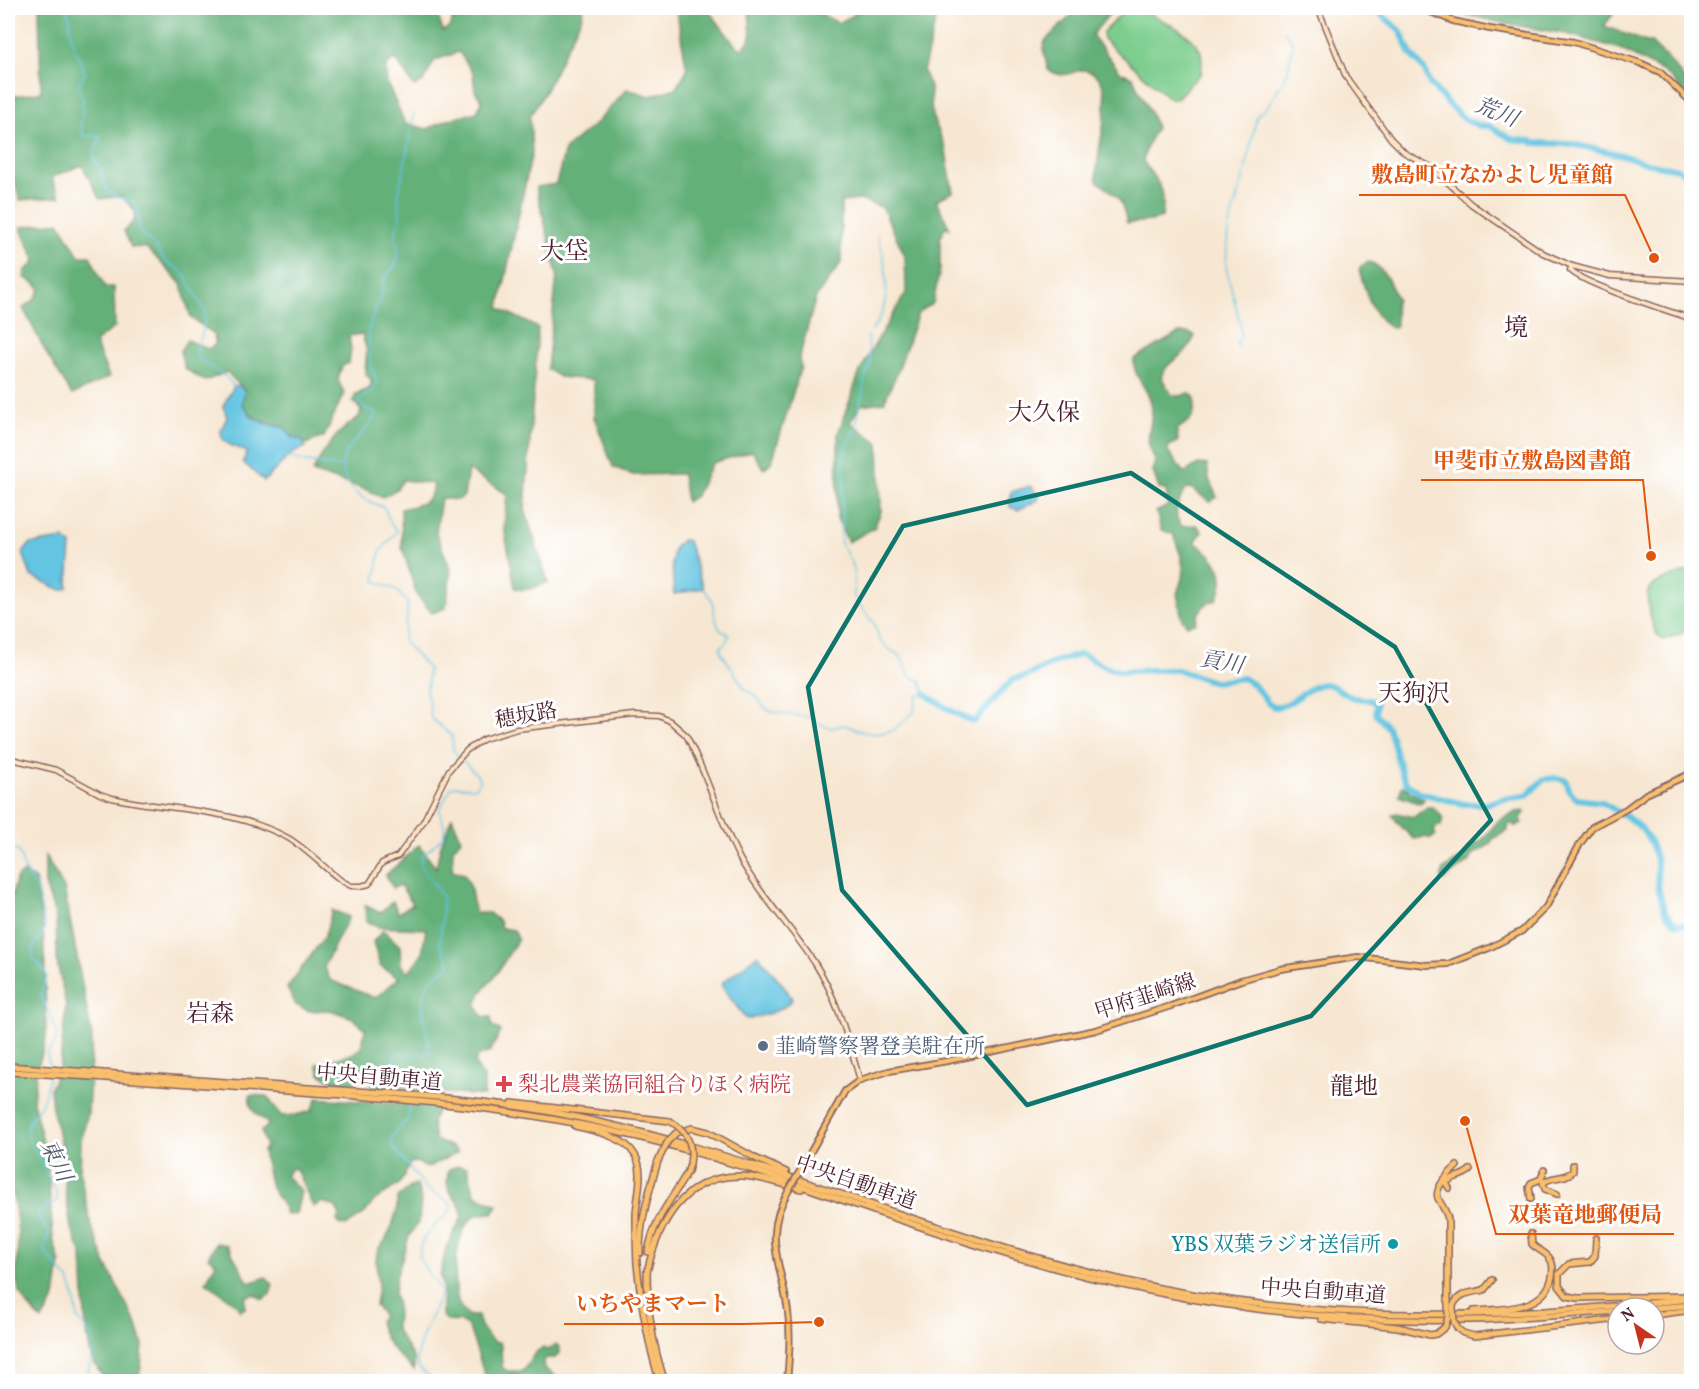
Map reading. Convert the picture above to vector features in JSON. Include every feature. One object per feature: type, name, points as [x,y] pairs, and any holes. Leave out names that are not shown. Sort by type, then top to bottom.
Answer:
[{"type":"highway","name":"中央自動車道","points":[[8,1066],[17,1070]]},
{"type":"highway","name":"中央自動車道","points":[[8,1071],[469,1101],[556,1113],[639,1132],[723,1155],[1037,1258],[1140,1284],[1226,1299],[1302,1309],[1424,1314],[1508,1313],[1692,1298]]},
{"type":"highway","name":"中央自動車道","points":[[435,1100],[527,1113],[679,1147],[982,1247],[1074,1273],[1172,1295],[1281,1312],[1369,1318],[1468,1320],[1606,1312]]},
{"type":"highway","points":[[469,1101],[543,1106],[670,1121],[682,1129],[689,1141],[692,1155],[688,1171],[670,1196],[654,1227],[647,1260],[647,1290],[662,1382]]},
{"type":"highway","points":[[527,1113],[616,1139],[631,1149],[635,1155],[639,1167],[637,1265],[652,1353],[662,1382]]},
{"type":"highway","points":[[641,1291],[642,1217],[658,1161],[668,1141],[676,1133],[692,1128],[708,1132],[757,1159],[830,1190]]},
{"type":"highway","points":[[1557,1194],[1545,1189],[1543,1183],[1549,1179],[1569,1175],[1573,1171],[1573,1165]]},
{"type":"highway","points":[[1281,1312],[1398,1327],[1430,1335],[1436,1334],[1445,1327],[1448,1317],[1448,1220],[1446,1210],[1438,1196],[1439,1188],[1457,1166]]},
{"type":"highway","points":[[1441,1202],[1441,1192],[1450,1188],[1446,1185],[1447,1181],[1462,1176],[1470,1170]]},
{"type":"highway","points":[[1531,1199],[1529,1187],[1541,1179],[1544,1170]]},
{"type":"highway","points":[[647,1272],[656,1239],[672,1212],[689,1193],[712,1180],[724,1177],[753,1178],[846,1201]]},
{"type":"highway","points":[[1424,1314],[1507,1308],[1538,1299],[1549,1285],[1553,1264],[1550,1257],[1532,1244],[1531,1234]]},
{"type":"highway","points":[[1596,1238],[1596,1253],[1590,1262],[1569,1264],[1559,1274],[1559,1286],[1568,1296],[1578,1298],[1692,1298]]},
{"type":"highway","points":[[1492,1280],[1484,1290],[1468,1292],[1459,1297],[1453,1306],[1454,1322],[1463,1333],[1474,1336],[1606,1320]]},
{"type":"highway","points":[[1666,1307],[1692,1305]]},
{"type":"highway","points":[[1666,1313],[1692,1310]]},
{"type":"main road","points":[[1318,8],[1346,77],[1391,139],[1405,153],[1431,167],[1480,210],[1543,253],[1572,266],[1610,276],[1692,281]]},
{"type":"main road","points":[[1421,8],[1453,21],[1575,42],[1640,63],[1660,72],[1692,103]]},
{"type":"main road","points":[[1572,266],[1571,272],[1590,282],[1692,319]]},
{"type":"main road","name":"穂坂路","points":[[8,758],[56,770],[112,798],[210,812],[242,820],[290,840],[342,881],[351,886],[361,886],[369,884],[382,863],[398,856],[423,822],[442,780],[460,757],[485,738],[517,729],[641,715],[659,716],[680,728],[692,746],[741,861],[759,889],[815,963],[829,988],[841,1016],[860,1080]]},
{"type":"main road","name":"甲府韮崎線","points":[[787,1382],[790,1344],[788,1312],[774,1241],[778,1214],[789,1190],[845,1091],[860,1080],[889,1071],[1096,1030],[1241,980],[1280,969],[1358,957],[1426,965],[1455,962],[1489,948],[1530,925],[1546,908],[1588,830],[1626,809],[1646,794],[1692,773]]},
{"type":"highlighted area","points":[[1131,473],[1395,647],[1491,820],[1311,1016],[1027,1105],[842,890],[808,687],[903,526]]},
{"type":"green space","points":[[39,8],[391,8],[398,11],[403,8],[431,8],[437,13],[443,31],[450,27],[452,22],[451,8],[583,8],[582,16],[545,92],[530,116],[532,152],[499,308],[538,328],[525,510],[548,582],[528,589],[515,588],[504,527],[507,494],[468,470],[464,496],[458,500],[441,498],[436,533],[451,570],[446,608],[432,613],[417,596],[402,547],[401,509],[427,500],[434,484],[403,480],[397,489],[383,497],[313,472],[332,441],[359,417],[361,410],[353,401],[356,394],[369,389],[372,381],[365,373],[367,351],[362,334],[349,336],[351,349],[349,363],[342,366],[338,380],[344,393],[324,437],[305,444],[291,436],[284,428],[260,420],[252,414],[242,403],[245,391],[227,372],[205,381],[185,369],[180,351],[187,340],[208,349],[216,344],[213,333],[191,318],[181,284],[147,248],[131,247],[124,231],[134,221],[135,211],[121,196],[100,199],[82,165],[52,179],[60,197],[20,200],[8,160],[9,97],[41,92]],"holes":[[[459,52],[473,73],[475,91],[482,101],[477,112],[447,120],[427,129],[405,123],[387,83],[386,67],[395,58],[414,87],[423,82],[435,60]]]},
{"type":"green space","points":[[676,8],[707,8],[732,41],[742,50],[751,38],[749,8],[810,8],[838,23],[856,14],[851,8],[933,8],[937,15],[923,71],[930,87],[932,116],[945,146],[953,192],[936,200],[950,229],[946,226],[940,238],[940,269],[933,303],[918,313],[898,371],[884,402],[861,405],[850,422],[879,443],[881,511],[874,528],[848,542],[837,518],[838,434],[860,371],[906,293],[905,256],[882,207],[860,200],[841,202],[841,263],[816,297],[799,358],[801,367],[772,461],[764,469],[752,451],[712,463],[696,495],[686,502],[682,474],[633,475],[613,467],[594,417],[594,380],[559,377],[547,369],[557,275],[536,187],[556,184],[565,149],[596,123],[627,89],[650,96],[676,88],[687,70]]},
{"type":"green space","points":[[1079,8],[1114,8],[1092,35],[1120,72],[1133,77],[1154,121],[1156,128],[1143,161],[1162,191],[1162,217],[1151,221],[1127,223],[1118,198],[1097,181],[1105,106],[1100,79],[1085,70],[1062,75],[1048,70],[1043,48],[1045,41]]},
{"type":"green space","points":[[1435,8],[1611,8],[1614,13],[1604,26],[1646,42],[1652,42],[1691,87],[1691,99],[1664,72],[1620,49],[1567,34]]},
{"type":"green space","points":[[1141,10],[1165,21],[1190,37],[1200,50],[1201,73],[1176,99],[1170,99],[1103,39],[1103,32],[1123,12]]},
{"type":"green space","points":[[59,222],[79,256],[90,256],[105,287],[114,287],[115,327],[95,342],[109,377],[72,395],[46,353],[23,308],[35,299],[40,289],[24,277],[25,271],[35,259],[20,227]]},
{"type":"green space","points":[[1369,262],[1383,272],[1397,300],[1395,303],[1396,325],[1393,328],[1380,319],[1367,295],[1359,270],[1361,266]]},
{"type":"green space","points":[[1179,333],[1195,336],[1186,351],[1168,366],[1161,377],[1172,395],[1190,393],[1195,398],[1195,410],[1190,420],[1177,429],[1178,441],[1168,447],[1168,451],[1184,473],[1198,464],[1207,465],[1209,479],[1217,497],[1210,502],[1191,488],[1185,490],[1176,512],[1181,526],[1197,525],[1202,532],[1195,542],[1215,560],[1222,582],[1216,600],[1202,608],[1196,623],[1187,625],[1182,619],[1177,594],[1184,572],[1181,556],[1173,534],[1161,530],[1156,512],[1168,506],[1166,490],[1159,489],[1153,471],[1155,459],[1148,437],[1152,418],[1151,403],[1134,365],[1134,359]]},
{"type":"green space","points":[[1691,570],[1691,630],[1663,640],[1656,632],[1652,622],[1648,591],[1661,581]]},
{"type":"green space","points":[[1402,786],[1424,799],[1422,802],[1418,803],[1399,796]]},
{"type":"green space","points":[[1427,807],[1433,807],[1443,818],[1441,826],[1437,826],[1434,831],[1436,835],[1431,839],[1425,837],[1414,839],[1392,815],[1396,813],[1414,817]]},
{"type":"green space","points":[[1524,811],[1521,818],[1522,823],[1516,827],[1511,823],[1508,830],[1472,855],[1469,861],[1443,881],[1441,879],[1444,869],[1462,858],[1470,847],[1482,840],[1499,820]]},
{"type":"green space","points":[[452,817],[461,839],[453,849],[452,871],[464,874],[470,885],[475,913],[489,913],[499,921],[501,928],[514,930],[518,939],[497,973],[480,994],[476,1006],[483,1017],[491,1017],[492,1026],[501,1031],[490,1052],[477,1057],[475,1064],[484,1077],[484,1096],[372,1087],[367,1070],[360,1074],[357,1081],[342,1083],[329,1079],[320,1074],[317,1064],[352,1054],[362,1047],[365,1029],[353,1018],[330,1010],[309,1011],[296,1005],[287,988],[325,936],[332,910],[349,917],[324,966],[330,980],[375,998],[399,978],[380,966],[373,942],[383,930],[400,946],[401,965],[408,973],[422,954],[426,929],[378,927],[366,921],[365,905],[380,913],[393,901],[398,913],[413,904],[400,885],[393,888],[386,875],[419,845],[436,868],[440,848]]},
{"type":"green space","points":[[45,856],[64,888],[92,1037],[88,1113],[81,1141],[80,1174],[91,1225],[106,1264],[136,1323],[143,1345],[137,1381],[105,1381],[91,1357],[85,1318],[82,1255],[71,1228],[65,1190],[64,1157],[52,1108],[50,1089],[60,1065],[66,1005],[57,962],[56,918],[45,884]]},
{"type":"green space","points":[[24,872],[35,880],[43,929],[46,1039],[37,1070],[33,1101],[47,1159],[53,1239],[60,1263],[55,1298],[42,1320],[23,1299],[19,1290],[16,1272],[18,1235],[8,1175],[10,901],[17,877]]},
{"type":"green space","points":[[250,1095],[267,1096],[281,1116],[311,1111],[317,1098],[436,1107],[437,1111],[432,1121],[435,1140],[458,1152],[429,1167],[417,1162],[410,1163],[399,1184],[374,1201],[365,1213],[346,1226],[339,1224],[337,1220],[340,1216],[336,1207],[322,1202],[313,1207],[296,1169],[291,1168],[286,1176],[301,1191],[296,1214],[286,1214],[271,1188],[263,1151],[266,1147],[261,1131],[268,1123],[257,1115],[250,1105]]},
{"type":"green space","points":[[458,1166],[467,1167],[475,1195],[498,1205],[493,1213],[475,1216],[468,1222],[463,1232],[459,1243],[456,1268],[458,1301],[469,1316],[478,1316],[486,1335],[495,1343],[499,1342],[502,1367],[507,1371],[523,1371],[535,1353],[542,1348],[549,1350],[556,1344],[560,1352],[555,1358],[546,1358],[543,1362],[544,1368],[563,1381],[555,1381],[553,1378],[542,1381],[517,1381],[512,1375],[501,1381],[487,1381],[467,1326],[459,1321],[446,1320],[443,1317],[443,1289],[440,1275],[446,1248],[462,1215],[461,1208],[449,1191],[447,1178],[449,1169]]},
{"type":"green space","points":[[413,1185],[417,1185],[421,1200],[419,1222],[409,1236],[396,1278],[394,1294],[397,1306],[396,1330],[414,1359],[414,1370],[397,1354],[384,1336],[379,1321],[382,1318],[381,1312],[375,1306],[378,1285],[376,1260],[378,1249],[385,1241],[392,1226],[397,1210],[397,1198]]},
{"type":"green space","points":[[216,1243],[227,1245],[249,1283],[266,1277],[273,1285],[270,1294],[263,1299],[254,1294],[245,1297],[245,1308],[240,1311],[236,1304],[206,1282],[216,1263],[208,1257]]},
{"type":"water","points":[[234,386],[240,386],[245,391],[242,403],[252,417],[267,424],[285,428],[292,437],[302,440],[306,447],[291,454],[264,481],[243,462],[247,452],[230,445],[221,436],[221,429],[227,417],[223,406]]},
{"type":"water","points":[[1030,486],[1038,495],[1038,500],[1018,510],[1010,507],[1011,492]]},
{"type":"water","points":[[64,539],[71,545],[68,588],[61,590],[31,576],[23,553],[30,544]]},
{"type":"water","points":[[682,540],[688,541],[703,588],[674,594],[672,563],[674,548]]},
{"type":"water","points":[[758,955],[792,999],[778,1010],[749,1019],[745,1018],[722,986],[723,982]]},
{"type":"waterway","points":[[66,8],[70,19],[72,42],[85,74],[78,88],[83,98],[81,128],[84,136],[101,136],[94,153],[94,160],[101,170],[107,191],[116,197],[136,203],[141,234],[155,246],[166,262],[180,270],[186,277],[205,312],[203,332],[196,350],[198,358],[228,379],[234,387]]},
{"type":"waterway","name":"荒川","points":[[1373,8],[1400,30],[1411,54],[1424,69],[1430,84],[1466,120],[1479,126],[1490,126],[1511,139],[1533,143],[1571,144],[1619,154],[1646,163],[1678,169],[1692,178]]},
{"type":"waterway","points":[[1239,347],[1236,344],[1241,337],[1240,323],[1226,267],[1228,228],[1245,172],[1257,115],[1267,107],[1287,74],[1293,43],[1284,31]]},
{"type":"waterway","points":[[414,113],[398,198],[400,217],[395,236],[399,251],[395,266],[384,278],[382,295],[374,311],[368,332],[369,358],[377,383],[372,391],[358,400],[362,406],[376,414],[365,431],[346,452],[343,470],[350,486],[358,494],[367,501],[384,507],[391,524],[397,531],[380,552],[375,581],[395,589],[407,602],[408,613],[404,642],[428,668],[426,693],[431,718],[452,736],[455,753],[477,775],[480,782],[474,788],[455,786],[451,788],[439,810],[445,829],[443,837],[422,856],[420,865],[442,896],[440,944],[450,963],[429,982],[425,989],[423,1005],[428,1052],[397,1054],[393,1060],[395,1066],[407,1080],[410,1091],[408,1119],[392,1136],[392,1146],[426,1188],[450,1203],[452,1207],[427,1234],[420,1249],[422,1262],[441,1294],[424,1332],[417,1363],[422,1371],[440,1382]]},
{"type":"waterway","name":"貢川","points":[[872,330],[883,308],[887,284],[884,258],[877,235]]},
{"type":"waterway","name":"貢川","points":[[703,588],[712,600],[719,629],[729,635],[720,648],[721,652],[745,689],[756,696],[765,708],[772,712],[809,717],[826,727],[844,725],[877,734],[894,730],[914,712],[917,696],[925,694],[921,681],[910,676],[900,656],[880,641],[874,623],[854,598],[854,568],[841,543],[843,458],[856,427],[865,377],[870,365],[868,336]]},
{"type":"waterway","points":[[290,457],[301,461],[341,467]]},
{"type":"waterway","name":"貢川","points":[[925,694],[974,722],[1013,679],[1027,676],[1057,661],[1082,654],[1107,668],[1122,672],[1178,670],[1214,682],[1243,678],[1254,685],[1274,707],[1288,703],[1318,685],[1329,684],[1350,697],[1369,700],[1376,704],[1376,714],[1389,729],[1402,775],[1407,784],[1420,793],[1464,804],[1486,804],[1526,796],[1544,779],[1557,778],[1566,780],[1569,790],[1577,799],[1601,802],[1627,817],[1642,829],[1651,843],[1657,861],[1658,887],[1665,912],[1675,923],[1692,926]]},
{"type":"waterway","name":"東川","points":[[8,847],[19,852],[24,868],[36,887],[45,926],[32,955],[47,976],[41,995],[57,1033],[56,1041],[47,1053],[50,1067]]},
{"type":"waterway","name":"東川","points":[[49,1078],[42,1102],[29,1121],[27,1133],[57,1194],[57,1200],[44,1207],[39,1213],[39,1219],[49,1233],[44,1251],[69,1280],[78,1319],[93,1338],[86,1382]]},
{"type":"place","name":"敷島町立なかよし児童館","points":[[1654,258]]},
{"type":"place","name":"甲斐市立敷島図書館","points":[[1651,556]]},
{"type":"place","name":"韮崎警察署登美駐在所","points":[[763,1046]]},
{"type":"place","name":"梨北農業協同組合りほく病院","points":[[504,1084]]},
{"type":"place","name":"双葉竜地郵便局","points":[[1465,1121]]},
{"type":"place","name":"YBS 双葉ラジオ送信所","points":[[1393,1244]]},
{"type":"place","name":"いちやまマート","points":[[819,1322]]},
{"type":"district","name":"大垈","points":[[564,251]]},
{"type":"district","name":"境","points":[[1516,327]]},
{"type":"district","name":"大久保","points":[[1044,412]]},
{"type":"district","name":"天狗沢","points":[[1414,693]]},
{"type":"district","name":"岩森","points":[[210,1013]]},
{"type":"district","name":"龍地","points":[[1354,1086]]}]
